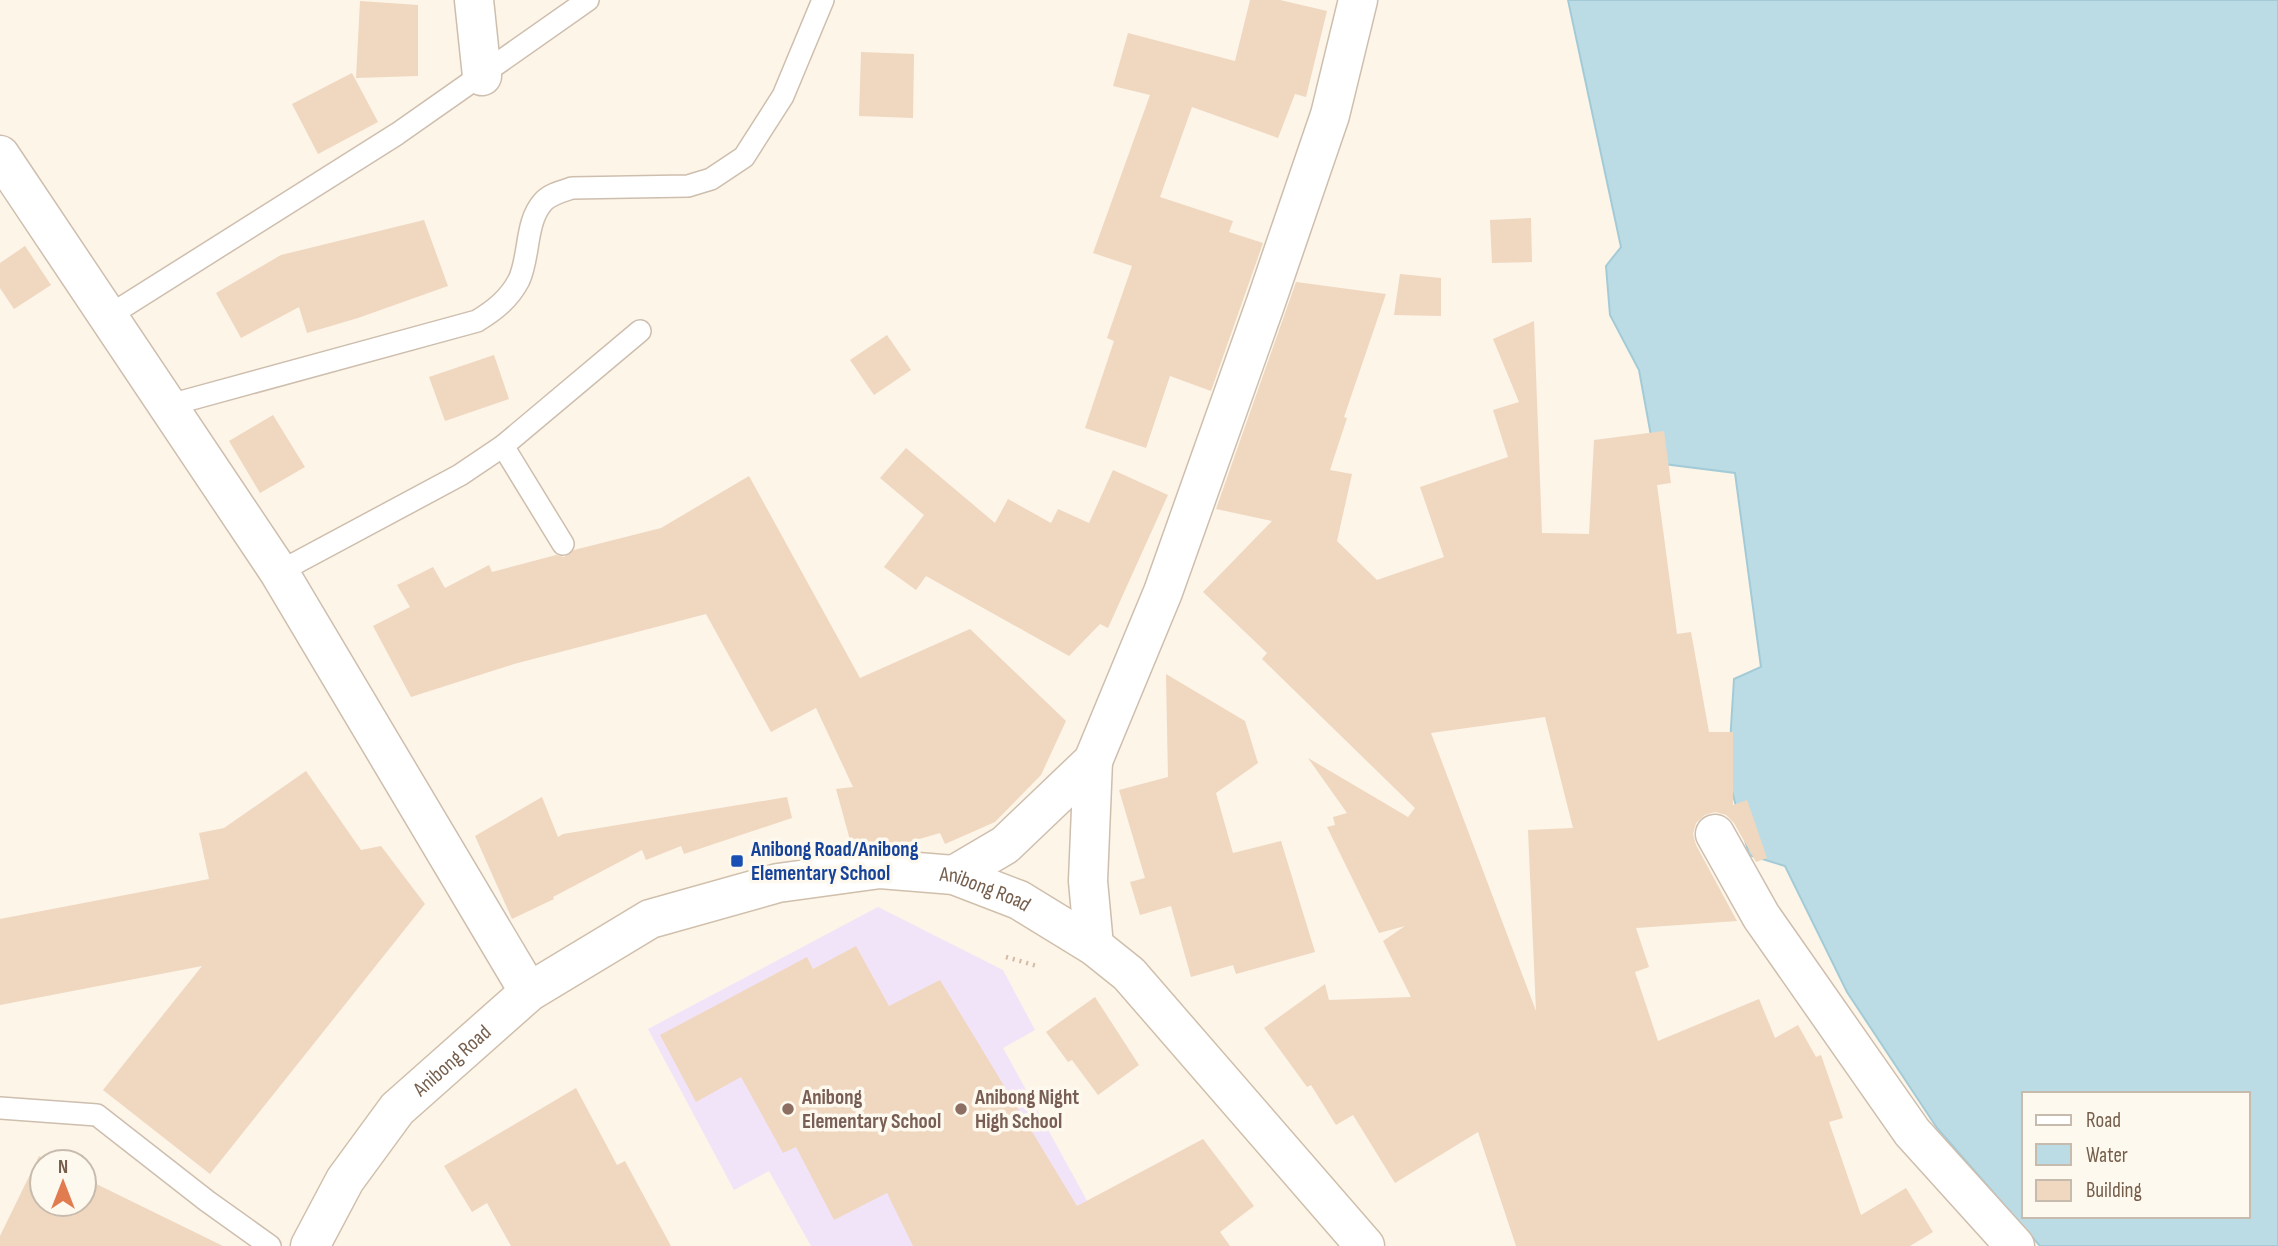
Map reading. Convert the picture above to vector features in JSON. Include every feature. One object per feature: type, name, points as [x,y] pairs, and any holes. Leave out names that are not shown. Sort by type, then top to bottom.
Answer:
[{"type":"street","points":[[474,0],[482,76]]},
{"type":"street","points":[[1094,946],[1088,881],[1093,761],[1163,592],[1331,115],[1358,0]]},
{"type":"street","points":[[0,155],[279,572],[529,992]]},
{"type":"street","points":[[954,875],[1005,845],[1093,761]]},
{"type":"street","points":[[1715,834],[1761,916],[1912,1132],[2015,1246]]},
{"type":"street","name":"Anibong Road","points":[[310,1246],[345,1180],[397,1109],[529,992],[650,919],[778,883],[880,869],[954,875],[1019,900],[1094,946],[1129,974],[1365,1246]]},
{"type":"lane","points":[[107,317],[397,135],[588,0]]},
{"type":"lane","points":[[166,405],[477,321],[500,307],[520,279],[534,221],[543,202],[555,194],[572,188],[688,186],[711,179],[744,157],[783,96],[823,0]]},
{"type":"lane","points":[[279,572],[460,475],[503,446],[640,331]]},
{"type":"lane","points":[[503,446],[562,544]]},
{"type":"lane","points":[[2,1111],[97,1115],[207,1201],[270,1246]]},
{"type":"path","points":[[1006,957],[1037,966]]},
{"type":"shaded area","points":[[878,907],[1003,970],[1035,1030],[1003,1048],[1112,1246],[811,1246],[769,1171],[734,1190],[648,1029]]},
{"type":"water","points":[[1568,0],[2278,0],[2278,1246],[2040,1246],[1937,1128],[1847,992],[1785,866],[1749,855],[1728,776],[1734,679],[1761,667],[1735,473],[1656,463],[1639,370],[1610,315],[1606,266],[1621,247]]},
{"type":"building","points":[[1250,0],[1280,0],[1327,11],[1306,97],[1295,94],[1278,138],[1192,107],[1160,197],[1233,221],[1229,232],[1263,243],[1211,391],[1170,376],[1146,448],[1085,428],[1114,341],[1107,338],[1132,266],[1093,253],[1150,95],[1113,86],[1128,33],[1235,61]]},
{"type":"building","points":[[360,1],[418,5],[418,76],[356,78]]},
{"type":"building","points":[[861,52],[914,54],[913,118],[859,116]]},
{"type":"building","points":[[352,73],[378,122],[318,154],[292,104]]},
{"type":"building","points":[[1531,218],[1532,262],[1492,263],[1490,220]]},
{"type":"building","points":[[424,220],[448,286],[358,318],[307,333],[299,307],[241,338],[216,293],[281,255]]},
{"type":"building","points":[[25,246],[51,285],[14,309],[0,288],[0,263]]},
{"type":"building","points":[[1400,274],[1441,278],[1441,316],[1394,315]]},
{"type":"building","points":[[1296,282],[1386,294],[1344,417],[1347,418],[1330,470],[1352,474],[1337,541],[1377,580],[1444,557],[1420,487],[1508,457],[1493,410],[1519,402],[1493,339],[1534,321],[1542,533],[1589,534],[1594,440],[1664,431],[1671,483],[1657,485],[1677,634],[1691,632],[1709,732],[1733,732],[1733,805],[1747,800],[1767,858],[1756,862],[1734,823],[1726,815],[1715,812],[1705,815],[1696,823],[1693,834],[1696,845],[1737,921],[1636,928],[1649,967],[1635,972],[1658,1041],[1759,999],[1775,1038],[1798,1025],[1816,1057],[1821,1055],[1843,1118],[1829,1122],[1861,1215],[1906,1188],[1933,1232],[1910,1246],[1516,1246],[1478,1132],[1395,1183],[1353,1115],[1336,1125],[1311,1085],[1307,1087],[1264,1028],[1325,984],[1329,1000],[1411,997],[1383,941],[1405,926],[1379,933],[1327,827],[1335,825],[1333,817],[1347,813],[1308,758],[1408,817],[1415,808],[1262,659],[1267,653],[1203,592],[1272,521],[1216,509]],"holes":[[[1545,717],[1573,828],[1528,830],[1536,1011],[1431,733]]]},
{"type":"building","points":[[887,335],[911,370],[874,395],[850,360]]},
{"type":"building","points":[[494,355],[509,399],[445,421],[429,377]]},
{"type":"building","points":[[273,415],[305,467],[260,493],[229,441]]},
{"type":"building","points":[[906,448],[995,523],[1008,499],[1051,523],[1058,509],[1089,523],[1113,470],[1168,495],[1108,628],[1100,624],[1069,656],[926,576],[916,590],[884,567],[924,515],[880,478]]},
{"type":"building","points":[[749,476],[860,678],[970,629],[1066,721],[1041,775],[995,822],[945,844],[940,833],[888,848],[853,851],[836,789],[853,787],[816,708],[771,732],[706,614],[514,664],[411,697],[373,626],[410,607],[397,585],[433,567],[445,588],[489,565],[492,572],[556,555],[564,557],[574,550],[661,528]]},
{"type":"building","points":[[1166,674],[1245,721],[1258,763],[1216,793],[1233,853],[1281,841],[1315,952],[1236,974],[1233,965],[1191,977],[1171,906],[1140,915],[1130,882],[1145,878],[1119,790],[1168,777]]},
{"type":"building","points":[[306,771],[361,850],[381,846],[425,904],[210,1174],[103,1090],[202,966],[0,1005],[0,919],[209,879],[199,833],[224,828]]},
{"type":"building","points":[[542,797],[558,837],[787,797],[792,818],[684,854],[681,846],[646,860],[642,850],[512,919],[475,836]]},
{"type":"building","points":[[856,946],[889,1006],[940,980],[1077,1206],[1203,1139],[1254,1206],[1220,1232],[1230,1246],[913,1246],[887,1193],[834,1220],[796,1147],[783,1153],[741,1077],[696,1102],[660,1035],[807,957],[813,969]]},
{"type":"building","points":[[1095,997],[1139,1065],[1098,1095],[1072,1060],[1068,1062],[1046,1032]]},
{"type":"building","points":[[576,1088],[617,1165],[625,1161],[671,1246],[511,1246],[487,1203],[472,1212],[444,1166]]},
{"type":"building","points":[[28,1179],[28,1218],[98,1218],[98,1185],[223,1246],[0,1246],[0,1236]]},
{"type":"place","name":"Anibong Road/Anibong Elementary School","points":[[737,861]]},
{"type":"place","name":"Anibong Elementary School","points":[[788,1109]]},
{"type":"place","name":"Anibong Night High School","points":[[961,1109]]}]
